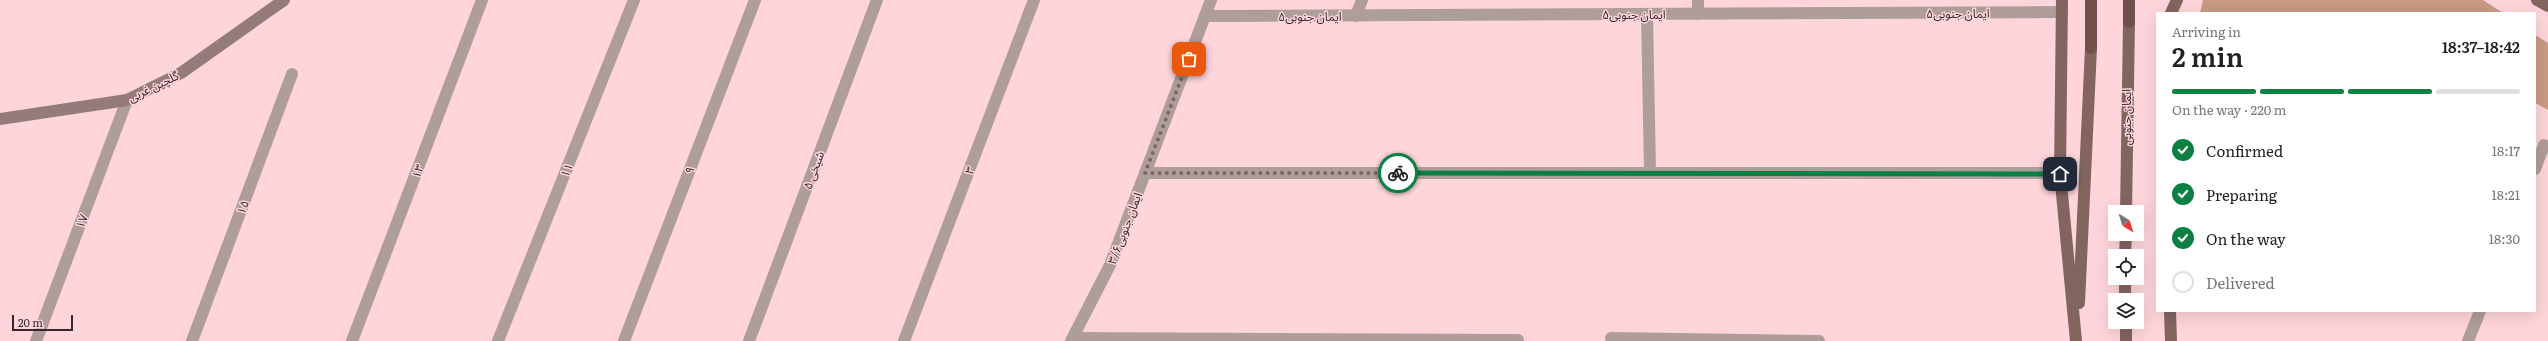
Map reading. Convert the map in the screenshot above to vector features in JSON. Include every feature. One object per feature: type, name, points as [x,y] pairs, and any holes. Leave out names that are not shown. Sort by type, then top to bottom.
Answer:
[{"type":"highway","points":[[2091,0],[2091,48]]},
{"type":"highway","points":[[2129,0],[2129,22]]},
{"type":"main road","points":[[2168,0],[2169,12]]},
{"type":"main road","points":[[2170,12],[2177,0]]},
{"type":"main road","points":[[2537,0],[2548,6]]},
{"type":"main road","points":[[2062,6],[2060,174],[2077,341]]},
{"type":"main road","name":"ایمان جنوبی","points":[[2126,205],[2129,22]]},
{"type":"main road","points":[[2077,341],[2091,48]]},
{"type":"main road","points":[[2170,312],[2171,341]]},
{"type":"main road","points":[[2126,329],[2126,341]]},
{"type":"street","name":"گلچین غربی","points":[[0,120],[127,100],[181,73],[284,0]]},
{"type":"street","name":"۱۳","points":[[352,341],[482,0]]},
{"type":"street","name":"۱۱","points":[[498,341],[634,0]]},
{"type":"street","name":"۹","points":[[624,341],[754,0]]},
{"type":"street","name":"شیخی ۵","points":[[750,341],[877,0]]},
{"type":"street","name":"۳","points":[[904,341],[1034,0]]},
{"type":"street","name":"ایمان جنوبی۳/۶","points":[[1072,340],[1110,265],[1211,0]]},
{"type":"street","points":[[1356,16],[1362,0]]},
{"type":"street","points":[[1698,0],[1698,14]]},
{"type":"street","name":"ایمان جنوبی۵","points":[[1205,16],[1698,14],[2062,6]]},
{"type":"street","points":[[1647,14],[1650,173]]},
{"type":"street","name":"۱۵","points":[[192,341],[292,74]]},
{"type":"street","name":"۱۷","points":[[36,341],[127,100]]},
{"type":"street","points":[[2536,165],[2542,143]]},
{"type":"street","points":[[1145,173],[2060,174]]},
{"type":"street","points":[[2468,341],[2480,312]]},
{"type":"street","points":[[1611,338],[1819,341]]},
{"type":"street","points":[[1072,340],[1518,340]]},
{"type":"shaded area","points":[[2203,0],[2483,0],[2501,12],[2200,12]]},
{"type":"shaded area","points":[[2536,36],[2548,43],[2548,110],[2536,104]]},
{"type":"way so far","points":[[1189,59],[1145,173],[1398,173]]},
{"type":"route","points":[[1398,173],[2060,174]]}]
